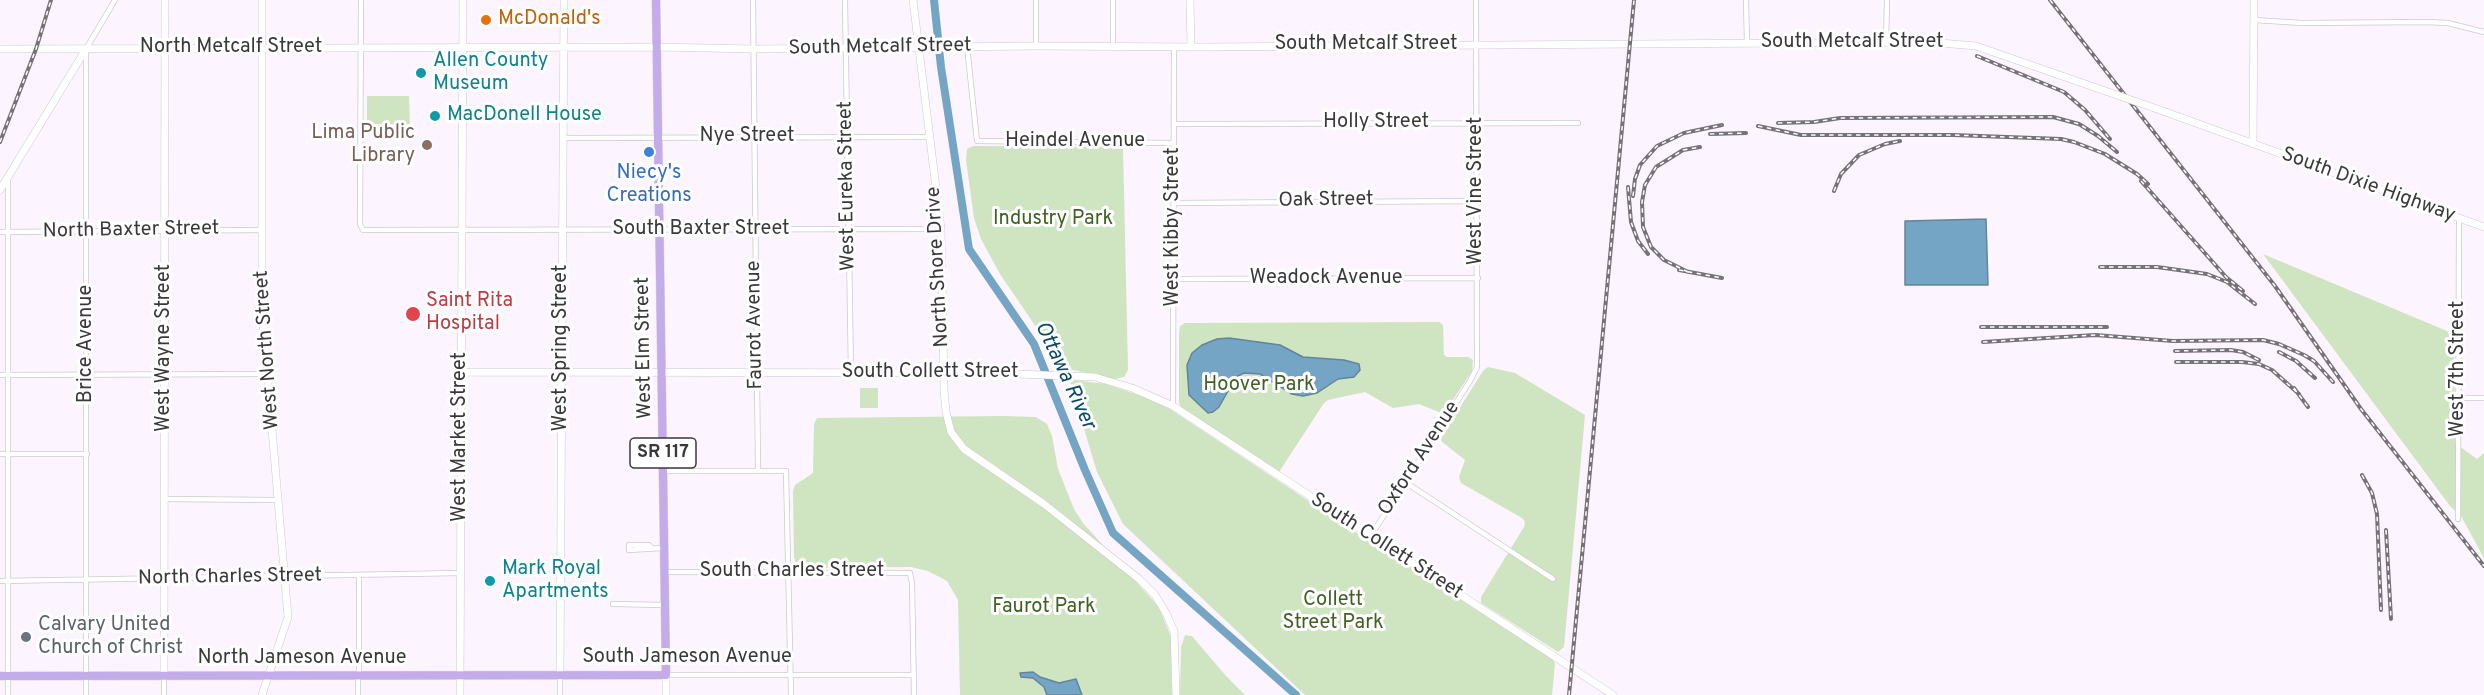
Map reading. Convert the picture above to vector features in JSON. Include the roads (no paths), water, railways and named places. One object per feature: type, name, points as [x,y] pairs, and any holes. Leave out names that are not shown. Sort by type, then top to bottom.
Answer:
[{"type":"main road","name":"West Elm Street","points":[[656,0],[666,675]]},
{"type":"main road","name":"North Jameson Avenue","points":[[4,676],[269,674],[460,676]]},
{"type":"main road","name":"South Jameson Avenue","points":[[460,676],[666,675]]},
{"type":"street","points":[[0,190],[115,0]]},
{"type":"street","name":"West Wayne Street","points":[[165,0],[165,695]]},
{"type":"street","name":"West North Street","points":[[262,0],[262,312],[288,617],[262,695]]},
{"type":"street","points":[[361,0],[360,224],[363,230],[461,230]]},
{"type":"street","name":"West Market Street","points":[[460,695],[463,0]]},
{"type":"street","name":"West Spring Street","points":[[560,695],[564,0]]},
{"type":"street","name":"Faurot Avenue","points":[[753,0],[758,470]]},
{"type":"street","name":"West Eureka Street","points":[[845,0],[851,372]]},
{"type":"street","name":"North Shore Drive","points":[[913,0],[941,229],[947,419],[951,432],[959,445],[1044,504],[1139,579],[1155,595],[1173,631],[1176,695]]},
{"type":"street","points":[[1036,0],[1036,46]]},
{"type":"street","points":[[1113,0],[1113,46]]},
{"type":"street","points":[[1190,0],[1191,47]]},
{"type":"street","name":"West Vine Street","points":[[1470,381],[1477,368],[1476,0]]},
{"type":"street","points":[[1746,0],[1747,42]]},
{"type":"street","points":[[1886,42],[1887,0]]},
{"type":"street","points":[[2253,144],[2254,0]]},
{"type":"street","points":[[2254,20],[2302,23],[2427,21],[2448,23],[2484,32]]},
{"type":"street","name":"South Metcalf Street","points":[[462,47],[657,47],[754,50],[967,46],[1191,47],[1747,42],[1961,44],[1976,46],[2253,144]]},
{"type":"street","name":"Heindel Avenue","points":[[967,46],[977,141],[1174,142]]},
{"type":"street","name":"North Metcalf Street","points":[[0,49],[462,47]]},
{"type":"street","name":"West Kibby Street","points":[[1173,406],[1174,47]]},
{"type":"street","name":"Brice Avenue","points":[[86,49],[86,695]]},
{"type":"street","name":"Holly Street","points":[[1174,124],[1578,123]]},
{"type":"street","name":"Nye Street","points":[[564,138],[930,136]]},
{"type":"street","name":"South Dixie Highway","points":[[2253,144],[2484,227]]},
{"type":"street","points":[[8,178],[8,581],[4,676],[8,695]]},
{"type":"street","name":"Oak Street","points":[[1175,203],[1477,201]]},
{"type":"street","name":"West 7th Street","points":[[2458,519],[2459,219]]},
{"type":"street","name":"South Baxter Street","points":[[461,230],[941,229]]},
{"type":"street","name":"North Baxter Street","points":[[0,232],[262,230]]},
{"type":"street","name":"Weadock Avenue","points":[[1175,279],[1478,278]]},
{"type":"street","name":"South Collett Street","points":[[462,372],[1032,373],[1074,374],[1120,384],[1173,406],[1613,695]]},
{"type":"street","points":[[0,375],[267,374]]},
{"type":"street","name":"Oxford Avenue","points":[[1370,537],[1470,381]]},
{"type":"street","points":[[2460,398],[2484,398]]},
{"type":"street","points":[[0,454],[87,454]]},
{"type":"street","points":[[664,471],[786,471],[791,695]]},
{"type":"street","points":[[1406,482],[1553,579]]},
{"type":"street","points":[[164,499],[279,500]]},
{"type":"street","points":[[652,548],[663,548]]},
{"type":"street","name":"South Charles Street","points":[[664,572],[908,573],[912,576],[914,675]]},
{"type":"street","name":"North Charles Street","points":[[0,581],[461,573]]},
{"type":"street","points":[[358,695],[359,575]]},
{"type":"street","points":[[613,604],[664,605]]},
{"type":"street","name":"South Jameson Avenue","points":[[666,675],[914,675]]},
{"type":"street","name":"West Elm Street","points":[[666,675],[666,695]]},
{"type":"street","points":[[914,675],[914,695]]},
{"type":"water","points":[[1986,219],[1988,285],[1905,285],[1905,221]]},
{"type":"water","points":[[1229,338],[1280,345],[1303,357],[1344,360],[1359,364],[1360,370],[1354,377],[1338,379],[1317,393],[1303,396],[1292,394],[1260,374],[1244,373],[1236,377],[1219,407],[1208,413],[1189,395],[1187,365],[1192,353],[1202,345],[1217,339]]},
{"type":"water","points":[[1033,672],[1040,677],[1059,683],[1076,679],[1082,695],[1047,695],[1044,687],[1033,678],[1021,677],[1020,673]]},
{"type":"waterway","name":"Ottawa River","points":[[934,0],[941,67],[969,249],[1034,344],[1113,533],[1296,695]]},
{"type":"railway","points":[[0,142],[36,49],[51,0]]},
{"type":"railway","points":[[1569,695],[1634,0]]},
{"type":"railway","points":[[2050,0],[2275,286],[2361,409],[2484,566]]},
{"type":"railway","points":[[1977,56],[2064,92],[2085,110],[2110,139]]},
{"type":"railway","points":[[1778,123],[1814,122],[1840,118],[2053,117],[2079,124],[2117,152]]},
{"type":"railway","points":[[1633,196],[1640,165],[1657,146],[1684,133],[1722,125]]},
{"type":"railway","points":[[1758,126],[1801,135],[1953,135],[2061,139],[2105,154],[2137,174],[2148,184]]},
{"type":"railway","points":[[1710,134],[1746,133]]},
{"type":"railway","points":[[1834,191],[1841,174],[1859,155],[1885,144],[1900,141]]},
{"type":"railway","points":[[1688,272],[1664,260],[1651,247],[1643,227],[1642,202],[1645,185],[1656,167],[1683,150],[1700,147]]},
{"type":"railway","points":[[2141,181],[2226,277],[2243,291]]},
{"type":"railway","points":[[1628,187],[1631,222],[1638,241],[1648,254]]},
{"type":"railway","points":[[2100,267],[2157,267],[2207,274],[2227,282],[2255,304]]},
{"type":"railway","points":[[1679,270],[1722,278]]},
{"type":"railway","points":[[1981,327],[2107,327]]},
{"type":"railway","points":[[1983,342],[2095,335],[2173,341],[2263,340],[2304,355],[2314,361],[2333,382]]},
{"type":"railway","points":[[2175,351],[2231,350],[2243,352],[2259,360]]},
{"type":"railway","points":[[2279,352],[2296,361],[2315,378]]},
{"type":"railway","points":[[2176,362],[2259,364],[2272,370],[2299,394]]},
{"type":"railway","points":[[2294,388],[2308,407]]},
{"type":"railway","points":[[2362,475],[2372,493],[2377,514],[2381,610]]},
{"type":"railway","points":[[2386,530],[2391,619]]},
{"type":"place","name":"McDonald's","points":[[486,20]]},
{"type":"place","name":"Allen County Museum","points":[[421,73]]},
{"type":"place","name":"MacDonell House","points":[[435,116]]},
{"type":"place","name":"Lima Public Library","points":[[427,145]]},
{"type":"place","name":"Niecy's Creations","points":[[649,152]]},
{"type":"place","name":"Saint Rita Hospital","points":[[413,314]]},
{"type":"place","name":"Mark Royal Apartments","points":[[490,581]]},
{"type":"place","name":"Calvary United Church of Christ","points":[[26,637]]},
{"type":"park label","name":"Industry Park","points":[[1053,220]]},
{"type":"park label","name":"Hoover Park","points":[[1259,386]]},
{"type":"park label","name":"Faurot Park","points":[[1044,608]]},
{"type":"park label","name":"Collett Street Park","points":[[1333,612]]}]
